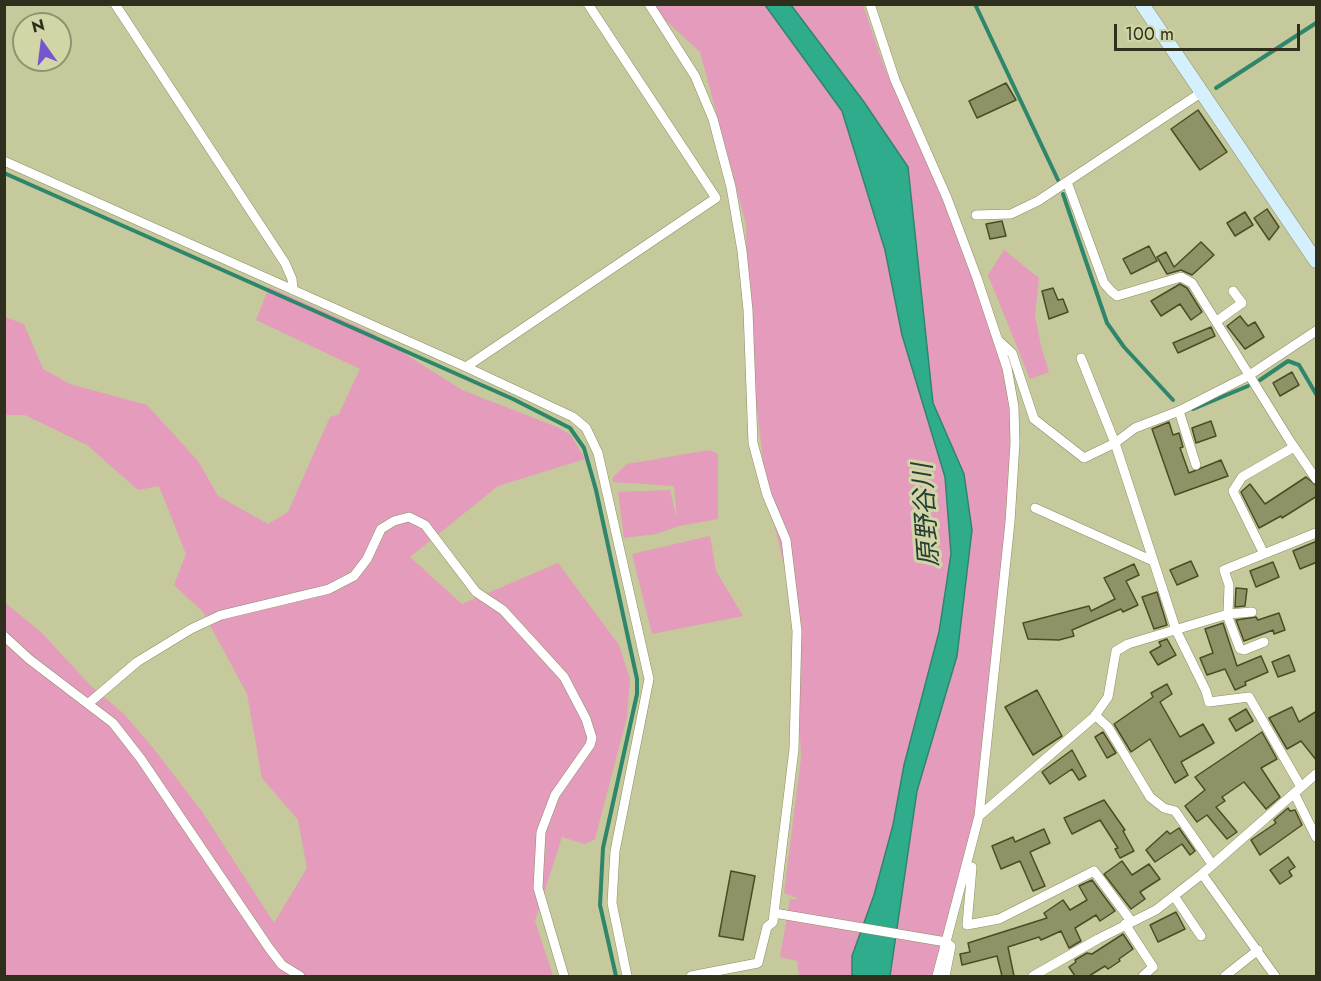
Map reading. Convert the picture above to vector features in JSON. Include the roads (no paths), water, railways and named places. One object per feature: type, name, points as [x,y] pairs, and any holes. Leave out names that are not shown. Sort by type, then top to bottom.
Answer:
[{"type":"street","points":[[115,4],[285,263],[292,279],[293,290]]},
{"type":"street","points":[[466,367],[716,198],[588,4]]},
{"type":"street","points":[[649,4],[695,76],[713,119],[731,187],[748,310],[753,443],[767,495],[786,540],[792,570],[797,631],[794,749],[772,922],[767,927],[758,963],[691,976]]},
{"type":"street","points":[[870,4],[895,80],[947,198],[998,339],[1007,368],[1014,407],[1015,443],[980,816],[937,976]]},
{"type":"street","points":[[876,4],[881,35]]},
{"type":"street","points":[[1142,4],[1317,261]]},
{"type":"street","points":[[976,215],[1011,214],[1038,201],[1202,92]]},
{"type":"street","points":[[4,161],[466,367],[573,417],[586,428],[598,453],[650,679],[615,851],[612,903],[627,976]]},
{"type":"street","points":[[1067,182],[1104,283],[1118,296],[1181,277],[1192,284],[1217,321],[1248,376],[1317,479]]},
{"type":"street","points":[[1217,321],[1242,303],[1233,291]]},
{"type":"street","points":[[998,339],[1012,353],[1034,419],[1084,458],[1114,443],[1136,428],[1179,411],[1248,376],[1317,331]]},
{"type":"street","points":[[1081,358],[1114,443],[1176,630],[1206,690],[1209,702],[1250,697],[1297,790],[1317,837]]},
{"type":"street","points":[[1179,411],[1196,465]]},
{"type":"street","points":[[1264,554],[1233,491],[1242,477],[1294,447]]},
{"type":"street","points":[[1035,508],[1154,561]]},
{"type":"street","points":[[89,703],[137,662],[190,629],[221,615],[329,589],[354,576],[367,559],[381,529],[394,521],[409,517],[425,525],[476,592],[503,610],[564,677],[586,719],[592,738],[590,745],[555,795],[541,832],[538,888],[564,976]]},
{"type":"street","points":[[1264,642],[1244,650],[1240,649],[1227,614],[1229,585],[1224,570],[1317,533]]},
{"type":"street","points":[[980,816],[1095,715],[1108,697],[1116,651],[1128,645],[1227,614],[1252,612]]},
{"type":"street","points":[[4,636],[29,659],[113,723],[134,750],[269,948],[282,964],[300,976]]},
{"type":"street","points":[[1095,715],[1108,727],[1150,797],[1164,808],[1175,811],[1212,864]]},
{"type":"street","points":[[1033,976],[1156,910],[1202,874],[1317,774]]},
{"type":"street","points":[[969,862],[972,868],[967,925],[999,919],[1094,871],[1153,967],[1143,976]]},
{"type":"street","points":[[1202,874],[1275,976]]},
{"type":"street","points":[[1174,896],[1201,936]]},
{"type":"street","points":[[774,913],[946,942],[951,946],[945,976]]},
{"type":"street","points":[[1225,976],[1258,950]]},
{"type":"water","points":[[765,5],[791,5],[864,102],[908,167],[933,403],[964,474],[972,530],[957,656],[917,791],[890,976],[852,976],[852,956],[874,895],[893,825],[904,765],[939,632],[951,554],[945,477],[902,335],[885,250],[842,111]]},
{"type":"waterway","points":[[975,4],[1058,180]]},
{"type":"waterway","points":[[1216,88],[1316,23]]},
{"type":"waterway","points":[[4,173],[513,399],[570,428],[584,448],[596,490],[637,679],[637,694],[603,848],[600,905],[616,976]]},
{"type":"waterway","points":[[1063,194],[1107,323],[1124,347],[1173,400]]},
{"type":"waterway","points":[[1260,380],[1288,361],[1299,365],[1316,394]]},
{"type":"waterway","points":[[1193,409],[1248,386]]},
{"type":"water label","name":"原野谷川","points":[[928,515]]}]
